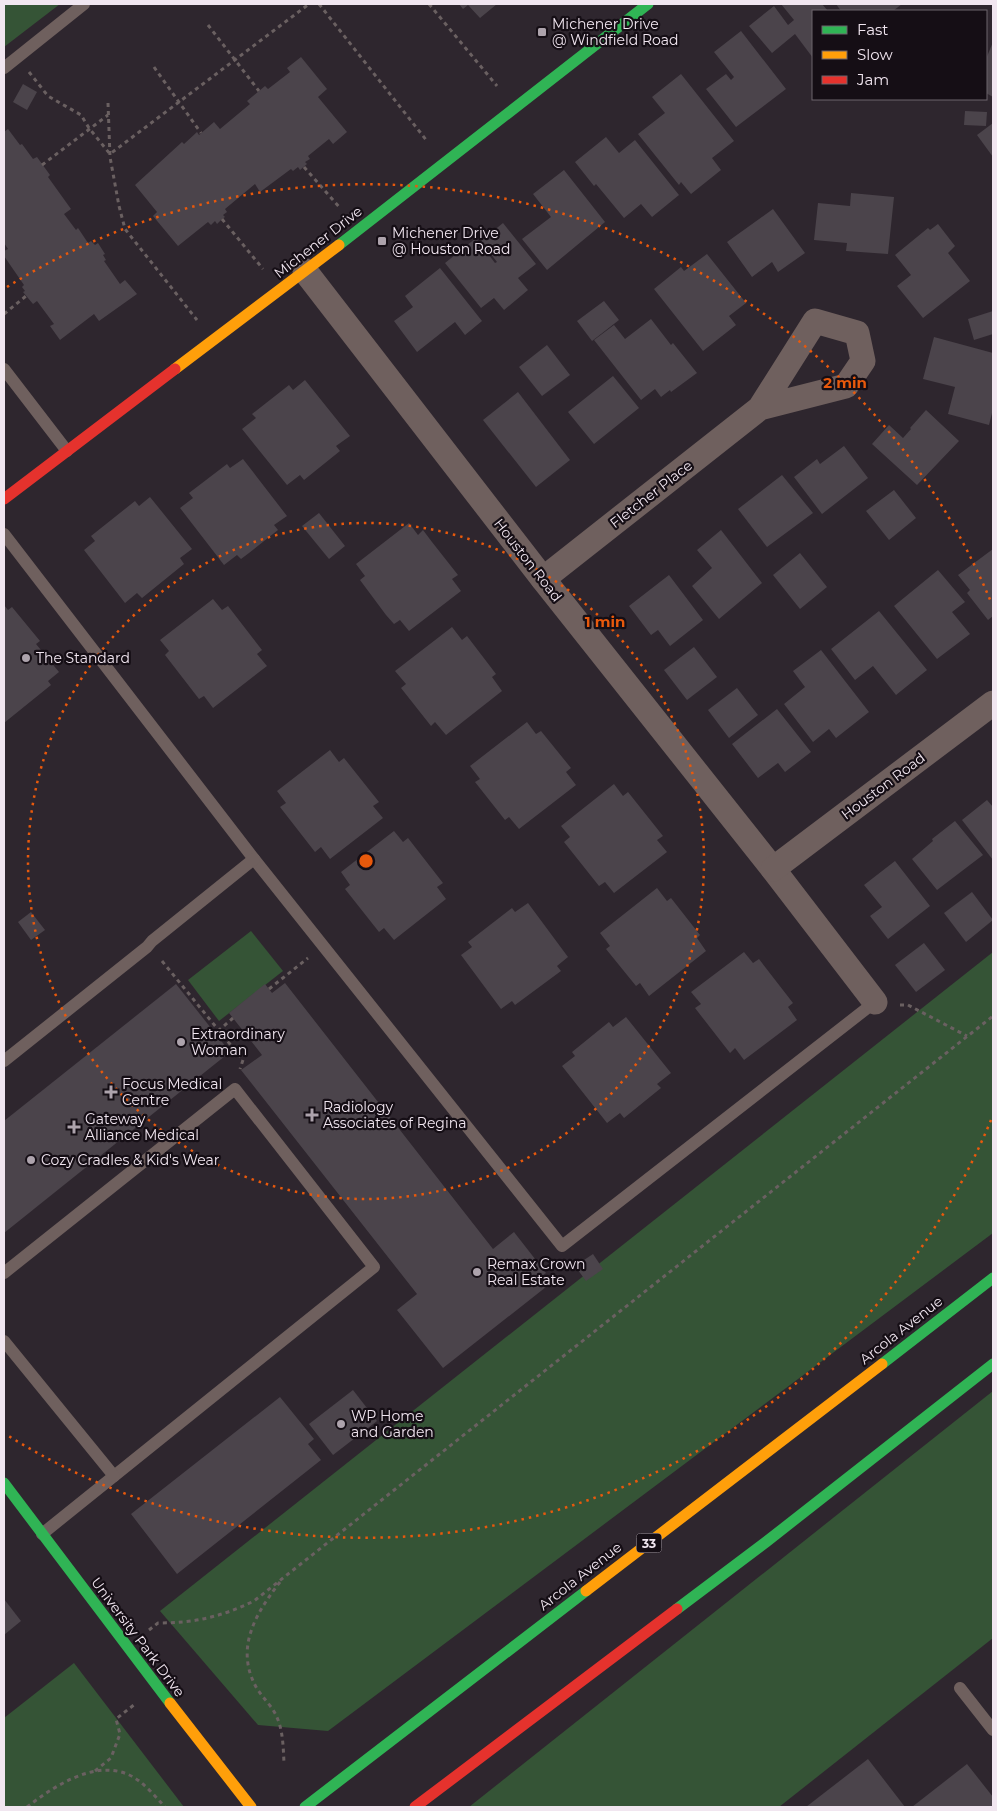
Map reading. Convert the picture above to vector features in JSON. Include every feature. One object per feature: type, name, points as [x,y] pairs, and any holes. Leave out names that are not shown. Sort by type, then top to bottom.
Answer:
[{"type":"main road","name":"Michener Drive","points":[[4,499],[305,271],[648,4]]},
{"type":"main road","name":"Arcola Avenue","points":[[304,1807],[993,1278]]},
{"type":"main road","points":[[415,1807],[766,1542],[993,1364]]},
{"type":"main road","name":"University Park Drive","points":[[4,1483],[156,1687],[251,1807]]},
{"type":"street","name":"Houston Road","points":[[305,271],[543,579],[773,869],[875,1002]]},
{"type":"street","name":"Fletcher Place","points":[[543,579],[760,408]]},
{"type":"street","name":"Houston Road","points":[[773,869],[993,703]]},
{"type":"lane","points":[[4,68],[84,4]]},
{"type":"lane","points":[[4,369],[67,451]]},
{"type":"lane","points":[[4,534],[254,859],[562,1246],[875,1002]]},
{"type":"lane","points":[[4,1061],[149,946],[152,941],[254,859]]},
{"type":"lane","points":[[4,1273],[235,1089],[374,1267],[42,1534]]},
{"type":"lane","points":[[4,1341],[114,1476]]},
{"type":"lane","points":[[960,1688],[993,1730]]},
{"type":"path","points":[[110,154],[309,4]]},
{"type":"path","points":[[319,4],[444,163]]},
{"type":"path","points":[[429,4],[515,107]]},
{"type":"path","points":[[208,26],[259,91]]},
{"type":"path","points":[[16,58],[48,96],[81,115],[110,154]]},
{"type":"path","points":[[154,67],[201,133]]},
{"type":"path","points":[[108,103],[110,154],[125,229],[212,340]]},
{"type":"path","points":[[42,165],[108,115]]},
{"type":"path","points":[[304,167],[359,229]]},
{"type":"path","points":[[222,219],[280,290]]},
{"type":"path","points":[[4,314],[26,296]]},
{"type":"path","points":[[149,946],[242,1060],[235,1089]]},
{"type":"path","points":[[269,989],[323,947]]},
{"type":"path","points":[[875,1002],[908,1005],[967,1036]]},
{"type":"path","points":[[128,1648],[158,1623],[182,1623],[205,1620],[233,1611],[254,1601],[993,1016]]},
{"type":"path","points":[[218,1031],[233,1018]]},
{"type":"path","points":[[283,1577],[262,1605],[254,1621],[248,1651],[249,1668],[254,1682],[278,1720],[283,1740],[284,1762]]},
{"type":"path","points":[[95,1771],[111,1758],[120,1734],[116,1719],[156,1687]]},
{"type":"path","points":[[27,1807],[60,1785],[95,1771],[107,1770],[126,1774],[141,1782],[165,1807]]},
{"type":"green space","points":[[4,4],[60,4],[4,47]]},
{"type":"green space","points":[[251,931],[283,971],[219,1021],[188,980]]},
{"type":"green space","points":[[993,952],[993,1233],[328,1731],[258,1725],[160,1611]]},
{"type":"green space","points":[[993,1391],[993,1638],[779,1807],[469,1807]]},
{"type":"green space","points":[[74,1663],[184,1807],[4,1807],[4,1718]]},
{"type":"building","points":[[459,4],[497,4],[480,18],[468,5],[463,9]]},
{"type":"building","points":[[781,4],[822,4],[827,10],[812,10],[812,57],[795,34],[772,53],[749,26],[774,6],[788,25],[794,20]]},
{"type":"building","points":[[836,4],[902,4],[894,10],[840,10]]},
{"type":"building","points":[[741,31],[786,89],[736,127],[706,89],[726,74],[731,80],[734,77],[714,52]]},
{"type":"building","points":[[993,42],[993,97],[987,94],[987,57]]},
{"type":"building","points":[[301,57],[327,89],[318,97],[347,132],[333,144],[329,139],[308,156],[310,159],[305,162],[307,164],[300,170],[298,167],[293,171],[291,169],[260,192],[255,184],[225,209],[227,212],[223,215],[225,217],[217,224],[215,221],[211,225],[208,222],[178,246],[153,216],[157,212],[135,185],[182,142],[184,144],[197,132],[199,135],[214,122],[220,129],[250,104],[247,101],[265,86],[268,89],[290,72],[287,68]]},
{"type":"building","points":[[681,74],[734,141],[712,158],[721,170],[691,194],[681,182],[679,185],[638,134],[665,113],[652,97]]},
{"type":"building","points":[[23,84],[37,92],[27,110],[13,102]]},
{"type":"building","points":[[965,111],[987,112],[986,126],[964,125]]},
{"type":"building","points":[[993,123],[993,157],[977,135]]},
{"type":"building","points":[[8,129],[33,159],[37,157],[50,175],[48,177],[71,209],[64,214],[76,230],[78,228],[88,243],[91,241],[95,245],[98,243],[105,254],[103,255],[106,260],[104,261],[120,284],[125,280],[137,294],[99,321],[94,314],[60,340],[50,326],[54,324],[37,301],[33,304],[23,292],[25,291],[22,287],[24,285],[4,256],[4,251],[8,249],[4,243],[4,132]]},
{"type":"building","points":[[606,137],[619,153],[635,140],[679,195],[652,217],[641,204],[624,218],[596,184],[594,186],[575,162]]},
{"type":"building","points":[[564,170],[605,222],[547,270],[522,239],[551,217],[533,194]]},
{"type":"building","points":[[851,193],[894,197],[888,254],[846,251],[847,243],[814,240],[818,203],[850,206]]},
{"type":"building","points":[[773,209],[805,253],[778,272],[772,262],[752,277],[727,242]]},
{"type":"building","points":[[503,223],[536,264],[518,278],[528,290],[504,310],[494,298],[481,308],[445,263],[476,238],[495,263],[497,262],[481,241]]},
{"type":"building","points":[[938,224],[955,246],[948,253],[970,281],[923,318],[897,286],[911,275],[895,255],[928,228],[930,230]]},
{"type":"building","points":[[707,254],[746,303],[729,316],[736,325],[703,351],[654,289],[681,267],[684,271]]},
{"type":"building","points":[[440,268],[482,321],[465,335],[455,322],[417,352],[394,321],[413,307],[405,296]]},
{"type":"building","points":[[604,301],[619,320],[592,341],[577,321]]},
{"type":"building","points":[[993,311],[993,334],[974,340],[968,319]]},
{"type":"building","points":[[651,319],[671,345],[673,343],[697,373],[661,397],[655,389],[641,400],[594,340],[614,325],[625,339]]},
{"type":"building","points":[[934,337],[993,353],[993,409],[989,425],[948,414],[955,387],[923,379]]},
{"type":"building","points":[[547,345],[570,375],[542,396],[519,367]]},
{"type":"building","points":[[613,376],[639,408],[594,444],[568,412]]},
{"type":"building","points":[[305,380],[350,436],[336,446],[340,451],[304,480],[300,475],[287,485],[242,429],[256,418],[252,414],[289,385],[293,390]]},
{"type":"building","points":[[518,392],[570,460],[536,487],[483,420]]},
{"type":"building","points":[[926,410],[959,441],[917,485],[872,444],[889,425],[903,438]]},
{"type":"building","points":[[844,446],[868,478],[822,514],[794,477],[817,459],[820,464]]},
{"type":"building","points":[[243,459],[287,516],[274,525],[278,530],[249,553],[241,559],[237,555],[224,565],[180,508],[193,498],[189,493],[227,464],[230,468]]},
{"type":"building","points":[[782,475],[813,513],[767,547],[738,509]]},
{"type":"building","points":[[894,490],[916,518],[889,540],[866,511]]},
{"type":"building","points":[[150,497],[192,549],[180,558],[184,564],[142,598],[137,593],[125,603],[84,550],[95,541],[91,536],[135,501],[139,506]]},
{"type":"building","points":[[319,513],[345,546],[329,559],[302,526]]},
{"type":"building","points":[[409,523],[418,535],[423,530],[458,575],[452,579],[461,591],[409,631],[400,620],[394,624],[386,615],[360,580],[365,576],[356,564]]},
{"type":"building","points":[[721,530],[762,583],[719,619],[692,586],[712,568],[697,550]]},
{"type":"building","points":[[993,549],[993,616],[988,620],[967,593],[970,590],[958,575]]},
{"type":"building","points":[[800,553],[827,587],[800,609],[773,575]]},
{"type":"building","points":[[938,570],[965,602],[952,612],[970,634],[937,659],[894,606]]},
{"type":"building","points":[[669,575],[703,620],[670,646],[658,630],[651,635],[629,606]]},
{"type":"building","points":[[213,599],[222,610],[228,606],[262,650],[257,654],[267,666],[213,708],[204,696],[199,699],[165,655],[169,651],[160,640]]},
{"type":"building","name":"The Standard","points":[[4,605],[8,610],[12,607],[40,641],[36,644],[59,672],[48,681],[51,685],[4,723]]},
{"type":"building","points":[[879,611],[927,670],[896,695],[873,666],[855,680],[831,649]]},
{"type":"building","points":[[452,627],[462,640],[467,636],[496,674],[492,677],[502,691],[446,735],[435,722],[431,726],[401,688],[406,684],[395,671]]},
{"type":"building","points":[[694,647],[717,677],[687,700],[664,670]]},
{"type":"building","points":[[821,650],[869,712],[836,738],[829,729],[813,742],[784,704],[805,687],[793,671]]},
{"type":"building","points":[[737,688],[758,715],[729,738],[708,710]]},
{"type":"building","points":[[777,709],[811,752],[785,772],[778,763],[758,778],[732,744]]},
{"type":"building","points":[[527,722],[536,734],[541,731],[571,768],[566,772],[576,785],[519,829],[509,817],[505,820],[475,782],[480,779],[470,766]]},
{"type":"building","points":[[330,750],[339,762],[344,758],[379,802],[373,806],[383,818],[330,859],[321,847],[315,852],[280,807],[286,803],[277,791]]},
{"type":"building","points":[[614,784],[623,796],[628,792],[663,836],[657,840],[667,852],[614,893],[605,882],[599,886],[564,842],[570,837],[561,826]]},
{"type":"building","points":[[987,800],[993,807],[993,860],[962,820]]},
{"type":"building","points":[[955,821],[983,855],[937,890],[912,859],[933,841],[932,839]]},
{"type":"building","points":[[394,831],[403,842],[408,838],[443,883],[437,887],[446,899],[394,940],[384,928],[379,932],[345,889],[350,885],[341,872]]},
{"type":"building","points":[[895,861],[930,906],[888,939],[870,916],[882,907],[864,885]]},
{"type":"building","points":[[657,888],[667,901],[671,898],[700,935],[697,938],[706,951],[649,996],[640,983],[636,986],[606,949],[610,946],[600,933]]},
{"type":"building","points":[[972,892],[993,920],[966,942],[944,913]]},
{"type":"building","points":[[528,903],[568,957],[557,966],[561,971],[515,1005],[512,1001],[501,1009],[461,955],[472,947],[468,942],[512,908],[515,912]]},
{"type":"building","points":[[31,912],[45,930],[31,940],[18,922]]},
{"type":"building","points":[[924,943],[945,970],[916,992],[895,965]]},
{"type":"building","points":[[744,952],[753,963],[759,959],[793,1003],[788,1007],[797,1020],[744,1060],[735,1048],[730,1053],[695,1008],[701,1004],[691,992]]},
{"type":"building","points":[[285,983],[493,1249],[514,1232],[546,1273],[539,1278],[546,1287],[443,1368],[397,1310],[417,1294],[241,1070],[262,1055],[229,1013],[265,984],[272,993]]},
{"type":"building","points":[[176,984],[230,1052],[4,1233],[4,1121]]},
{"type":"building","points":[[626,1017],[671,1073],[657,1084],[661,1088],[624,1118],[620,1113],[607,1123],[562,1066],[575,1056],[572,1052],[609,1022],[613,1027]]},
{"type":"building","points":[[593,1254],[603,1269],[586,1281],[575,1266]]},
{"type":"building","points":[[353,1390],[377,1421],[333,1455],[309,1424]]},
{"type":"building","points":[[280,1397],[314,1439],[308,1444],[321,1460],[177,1574],[131,1514]]},
{"type":"building","points":[[4,1599],[21,1621],[4,1635]]},
{"type":"building","points":[[868,1759],[905,1807],[806,1807]]},
{"type":"building","points":[[967,1764],[993,1797],[993,1807],[912,1807]]},
{"type":"traffic: fast","points":[[339,245],[648,4]]},
{"type":"traffic: fast","points":[[882,1364],[993,1278]]},
{"type":"traffic: fast","points":[[677,1609],[766,1542],[993,1364]]},
{"type":"traffic: fast","points":[[4,1483],[170,1703]]},
{"type":"traffic: fast","points":[[305,1807],[586,1591]]},
{"type":"traffic: slow","points":[[175,369],[339,245]]},
{"type":"traffic: slow","points":[[586,1591],[882,1364]]},
{"type":"traffic: slow","points":[[170,1703],[251,1807]]},
{"type":"traffic: jam","points":[[4,499],[175,369]]},
{"type":"traffic: jam","points":[[415,1807],[677,1609]]},
{"type":"place","name":"Michener Drive @ Windfield Road","points":[[542,32]]},
{"type":"place","name":"Michener Drive @ Houston Road","points":[[382,241]]},
{"type":"place","name":"The Standard","points":[[26,658]]},
{"type":"place","name":"Extraordinary Woman","points":[[181,1042]]},
{"type":"place","name":"Focus Medical Centre","points":[[111,1092]]},
{"type":"place","name":"Radiology Associates of Regina","points":[[312,1115]]},
{"type":"place","name":"Gateway Alliance Medical","points":[[74,1127]]},
{"type":"place","name":"Cozy Cradles & Kid's Wear","points":[[31,1160]]},
{"type":"place","name":"Remax Crown Real Estate","points":[[477,1272]]},
{"type":"place","name":"WP Home and Garden","points":[[341,1424]]}]
